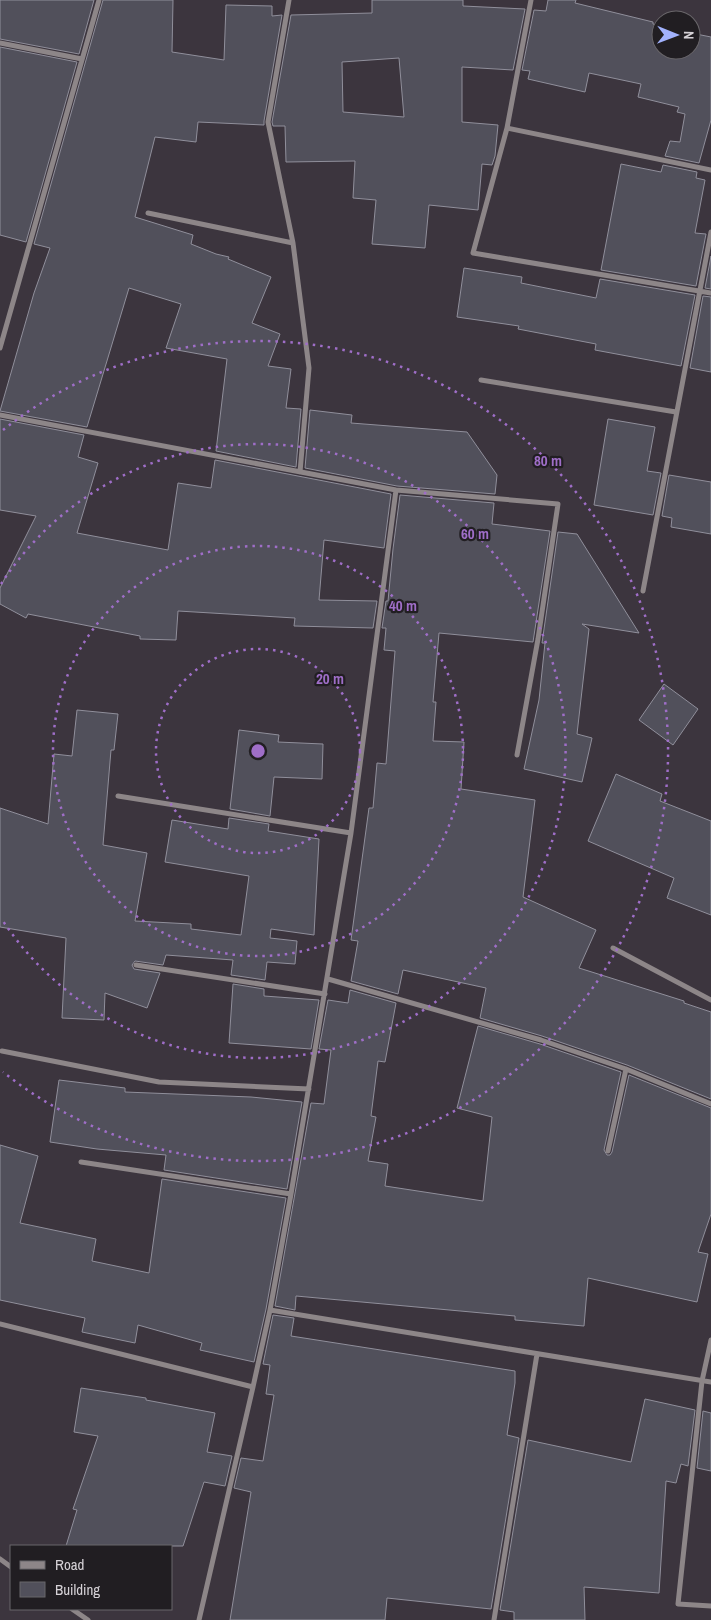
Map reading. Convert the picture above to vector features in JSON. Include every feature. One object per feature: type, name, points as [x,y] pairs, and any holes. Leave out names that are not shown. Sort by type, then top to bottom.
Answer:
[{"type":"street","points":[[0,348],[99,0]]},
{"type":"street","points":[[289,0],[268,122],[293,243],[309,368],[300,472]]},
{"type":"street","points":[[531,0],[507,128],[473,253],[711,293]]},
{"type":"street","points":[[0,43],[82,59]]},
{"type":"street","points":[[507,128],[711,170]]},
{"type":"street","points":[[148,213],[293,243]]},
{"type":"street","points":[[643,592],[711,232]]},
{"type":"street","points":[[481,380],[676,412]]},
{"type":"street","points":[[0,415],[396,490],[558,504],[538,639],[517,755]]},
{"type":"street","points":[[198,1620],[270,1310],[309,1089],[351,833],[396,490]]},
{"type":"street","points":[[118,796],[351,833]]},
{"type":"street","points":[[612,948],[711,1000]]},
{"type":"street","points":[[136,965],[325,994]]},
{"type":"street","points":[[328,980],[541,1040],[626,1069],[711,1104]]},
{"type":"street","points":[[2,1051],[159,1082],[309,1089]]},
{"type":"street","points":[[608,1151],[626,1069]]},
{"type":"street","points":[[81,1162],[290,1194]]},
{"type":"street","points":[[270,1310],[711,1382]]},
{"type":"street","points":[[0,1324],[253,1387]]},
{"type":"street","points":[[711,1340],[702,1381],[678,1604],[711,1606]]},
{"type":"street","points":[[494,1620],[537,1354]]},
{"type":"street","points":[[73,1610],[88,1620]]},
{"type":"building","points":[[0,0],[94,0],[79,54],[0,39]]},
{"type":"building","points":[[103,0],[173,0],[172,52],[224,60],[226,5],[272,6],[272,16],[282,15],[264,125],[198,122],[196,142],[155,137],[135,217],[193,235],[191,244],[229,257],[228,259],[271,277],[252,323],[280,334],[268,366],[291,369],[286,408],[301,409],[296,467],[216,451],[227,359],[166,348],[181,304],[129,288],[87,427],[0,411],[34,293],[50,248],[34,244]]},
{"type":"building","points":[[372,0],[463,0],[463,6],[525,9],[513,70],[462,67],[462,122],[498,125],[495,156],[492,165],[482,164],[478,210],[429,205],[425,248],[372,244],[376,200],[353,198],[355,161],[286,162],[285,126],[273,126],[272,122],[291,15],[372,13]],"holes":[[[399,58],[404,117],[343,112],[342,62]]]},
{"type":"building","points":[[548,0],[576,0],[575,3],[651,22],[651,60],[701,60],[701,35],[711,37],[711,120],[699,163],[665,156],[670,141],[680,142],[685,114],[677,112],[679,107],[638,97],[641,84],[589,73],[585,92],[528,79],[530,71],[522,70],[534,10],[546,11]]},
{"type":"building","points":[[0,47],[77,62],[26,242],[0,235]]},
{"type":"building","points":[[621,164],[661,172],[663,165],[697,172],[696,178],[705,180],[695,233],[706,234],[696,286],[601,270]]},
{"type":"building","points":[[711,256],[711,289],[705,288]]},
{"type":"building","points":[[464,268],[522,277],[521,283],[596,298],[600,279],[695,295],[681,366],[595,350],[596,344],[518,329],[519,326],[457,317]]},
{"type":"building","points":[[703,296],[711,297],[711,372],[690,368]]},
{"type":"building","points":[[310,410],[352,415],[351,423],[467,432],[497,475],[495,494],[397,486],[305,468]]},
{"type":"building","points":[[0,419],[84,435],[78,457],[98,463],[77,533],[168,550],[178,483],[211,488],[215,460],[391,494],[384,548],[324,540],[319,600],[377,601],[373,628],[294,626],[295,618],[178,611],[176,640],[140,639],[140,636],[28,614],[26,618],[0,604],[0,588],[36,516],[0,510]]},
{"type":"building","points":[[608,419],[655,427],[647,471],[661,473],[653,515],[594,505]]},
{"type":"building","points":[[669,475],[711,482],[711,534],[671,527],[672,518],[662,516]]},
{"type":"building","points":[[400,495],[494,503],[492,524],[550,531],[533,642],[439,633],[433,702],[436,702],[433,741],[464,742],[461,789],[535,800],[523,897],[596,930],[579,968],[684,1001],[684,1003],[711,1012],[711,1099],[627,1065],[542,1036],[480,1018],[486,988],[403,970],[398,994],[351,981],[358,941],[351,940],[369,808],[373,808],[377,763],[386,764],[395,651],[384,650],[386,628],[382,628],[386,601],[388,601]]},
{"type":"building","points":[[558,532],[577,534],[639,633],[582,624],[589,629],[577,734],[592,738],[582,782],[524,769],[539,700],[545,643],[542,643]]},
{"type":"building","points":[[664,684],[698,709],[673,745],[639,720]]},
{"type":"building","points":[[77,710],[118,714],[114,750],[111,750],[103,845],[147,853],[135,921],[191,924],[191,929],[241,935],[249,876],[165,862],[172,820],[228,829],[229,818],[269,824],[268,831],[319,839],[314,935],[271,929],[270,938],[297,941],[295,964],[267,962],[265,980],[231,975],[233,960],[166,955],[163,965],[135,961],[132,965],[134,969],[160,973],[147,1008],[105,993],[104,1020],[62,1018],[66,938],[0,927],[0,808],[48,824],[54,754],[72,756]]},
{"type":"building","points":[[239,730],[279,735],[278,742],[323,744],[322,779],[274,777],[270,816],[230,809]]},
{"type":"building","points":[[616,774],[662,794],[660,801],[711,821],[711,915],[667,898],[674,878],[588,841]]},
{"type":"building","points":[[233,984],[264,989],[264,996],[319,1000],[311,1049],[229,1043]]},
{"type":"building","points":[[350,990],[396,1003],[385,1062],[378,1061],[371,1116],[376,1117],[368,1161],[388,1164],[385,1186],[483,1201],[492,1117],[457,1108],[478,1026],[540,1044],[621,1072],[604,1150],[607,1155],[610,1155],[612,1152],[629,1075],[711,1108],[711,1214],[698,1252],[708,1254],[697,1302],[588,1278],[584,1326],[515,1320],[515,1316],[296,1296],[295,1310],[275,1306],[311,1103],[324,1104],[331,1050],[319,1049],[328,1000],[348,1003]]},
{"type":"building","points":[[59,1080],[125,1088],[125,1092],[251,1097],[302,1102],[287,1189],[164,1170],[166,1155],[97,1149],[50,1142]]},
{"type":"building","points":[[0,1145],[38,1156],[20,1223],[96,1239],[92,1261],[149,1273],[162,1179],[286,1198],[266,1309],[254,1362],[200,1350],[202,1343],[138,1325],[135,1343],[82,1332],[85,1318],[0,1300]]},
{"type":"building","points":[[273,1315],[294,1318],[291,1336],[515,1371],[507,1435],[519,1438],[491,1609],[387,1598],[385,1620],[230,1620],[251,1492],[234,1488],[241,1458],[263,1461],[274,1395],[266,1394],[270,1365],[263,1364]]},
{"type":"building","points":[[81,1388],[146,1398],[146,1400],[215,1413],[207,1452],[232,1456],[225,1486],[204,1482],[183,1546],[66,1545],[77,1510],[73,1509],[98,1436],[74,1432]]},
{"type":"building","points":[[645,1399],[695,1410],[688,1466],[681,1464],[676,1483],[666,1481],[659,1593],[584,1587],[585,1620],[514,1620],[514,1612],[500,1610],[528,1440],[631,1462]]},
{"type":"building","points":[[703,1411],[711,1413],[711,1471],[697,1468]]}]
